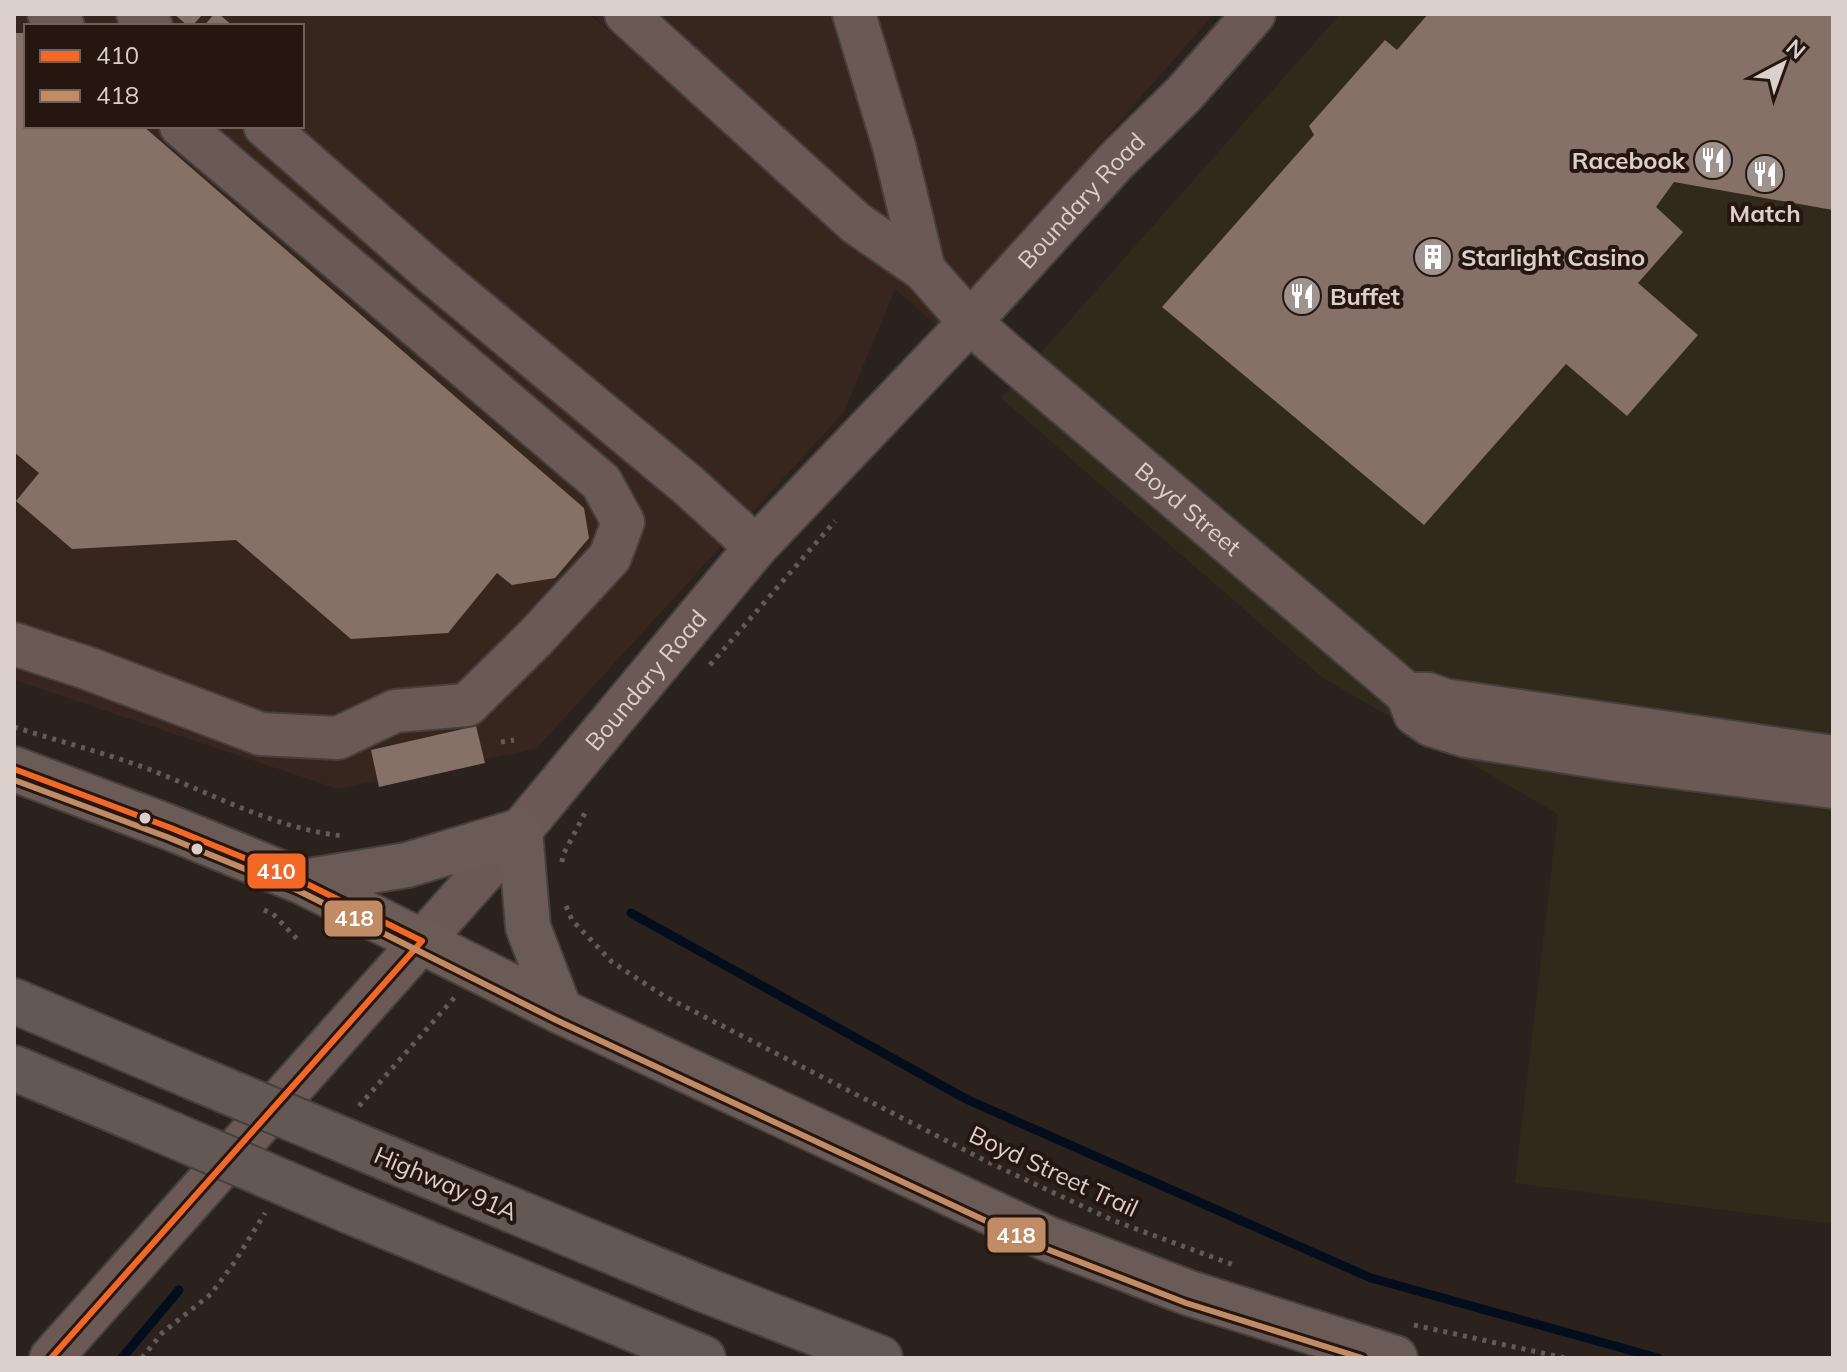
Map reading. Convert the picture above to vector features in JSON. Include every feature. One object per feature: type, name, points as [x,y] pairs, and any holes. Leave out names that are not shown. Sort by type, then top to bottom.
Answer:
[{"type":"highway","name":"Highway 91A","points":[[14,1001],[705,1290],[880,1358]]},
{"type":"highway","points":[[14,1068],[703,1358]]},
{"type":"main road","points":[[14,769],[303,882],[560,1011],[1048,1239],[1189,1293],[1397,1340]]},
{"type":"main road","points":[[303,882],[407,865],[520,831],[528,927],[560,1011]]},
{"type":"street","points":[[626,14],[856,223],[924,270]]},
{"type":"street","points":[[854,14],[894,146],[924,270]]},
{"type":"street","name":"Boundary Road","points":[[51,1358],[520,831],[756,547],[970,322],[1117,160],[1184,94],[1254,14]]},
{"type":"street","points":[[14,644],[87,668],[261,734],[338,738],[395,711],[467,705],[610,557],[623,522],[601,482],[183,128]]},
{"type":"street","points":[[267,128],[431,272],[688,485],[756,547]]},
{"type":"street","name":"Boyd Street","points":[[924,270],[970,322],[1407,694],[1415,714],[1431,725],[1466,736],[1617,760],[1833,787]]},
{"type":"street","points":[[1407,694],[1428,694],[1444,700],[1833,757]]},
{"type":"path","points":[[706,669],[842,513]]},
{"type":"path","points":[[14,727],[137,765],[279,821],[319,833],[350,837]]},
{"type":"path","points":[[501,742],[514,740]]},
{"type":"path","points":[[562,866],[563,855],[586,811]]},
{"type":"path","name":"Boyd Street Trail","points":[[564,899],[572,920],[612,962],[664,996],[990,1163],[1112,1220],[1240,1267]]},
{"type":"path","points":[[257,907],[273,914],[300,942]]},
{"type":"path","points":[[1397,1340],[1565,1358]]},
{"type":"shaded area","points":[[14,14],[589,14],[617,38],[592,14],[1214,14],[938,327],[895,289],[844,412],[536,749],[338,789],[14,680]]},
{"type":"shaded area","points":[[1340,14],[1833,14],[1833,1224],[1515,1183],[1558,814],[1323,678],[1001,398]]},
{"type":"building","points":[[174,14],[203,14],[194,24],[186,24]]},
{"type":"building","points":[[214,14],[219,14],[231,24],[206,24]]},
{"type":"building","name":"Starlight Casino","points":[[1428,14],[1833,14],[1833,210],[1674,182],[1656,207],[1683,232],[1638,283],[1698,335],[1627,416],[1566,364],[1424,525],[1162,307],[1314,135],[1309,126],[1385,40],[1397,50]]},
{"type":"building","points":[[14,33],[24,33],[24,128],[145,128],[584,508],[589,538],[555,578],[512,585],[497,573],[448,633],[351,639],[236,540],[72,549],[16,501],[39,473],[14,452]]},
{"type":"building","points":[[476,726],[485,763],[379,787],[371,750]]},
{"type":"waterway","points":[[631,913],[966,1099],[1371,1278],[1658,1358]]},
{"type":"waterway","points":[[122,1358],[179,1290]]},
{"type":"transit line","name":"410","points":[[14,769],[303,882],[422,941]]},
{"type":"transit line","name":"418","points":[[14,780],[167,837],[299,891],[556,1020],[1044,1248],[1186,1303],[1362,1358]]},
{"type":"transit line","name":"410","points":[[51,1358],[422,941]]},
{"type":"place","name":"Racebook","points":[[1713,160]]},
{"type":"place","name":"Match","points":[[1765,174]]},
{"type":"place","name":"Starlight Casino","points":[[1433,257]]},
{"type":"place","name":"Buffet","points":[[1302,296]]}]
